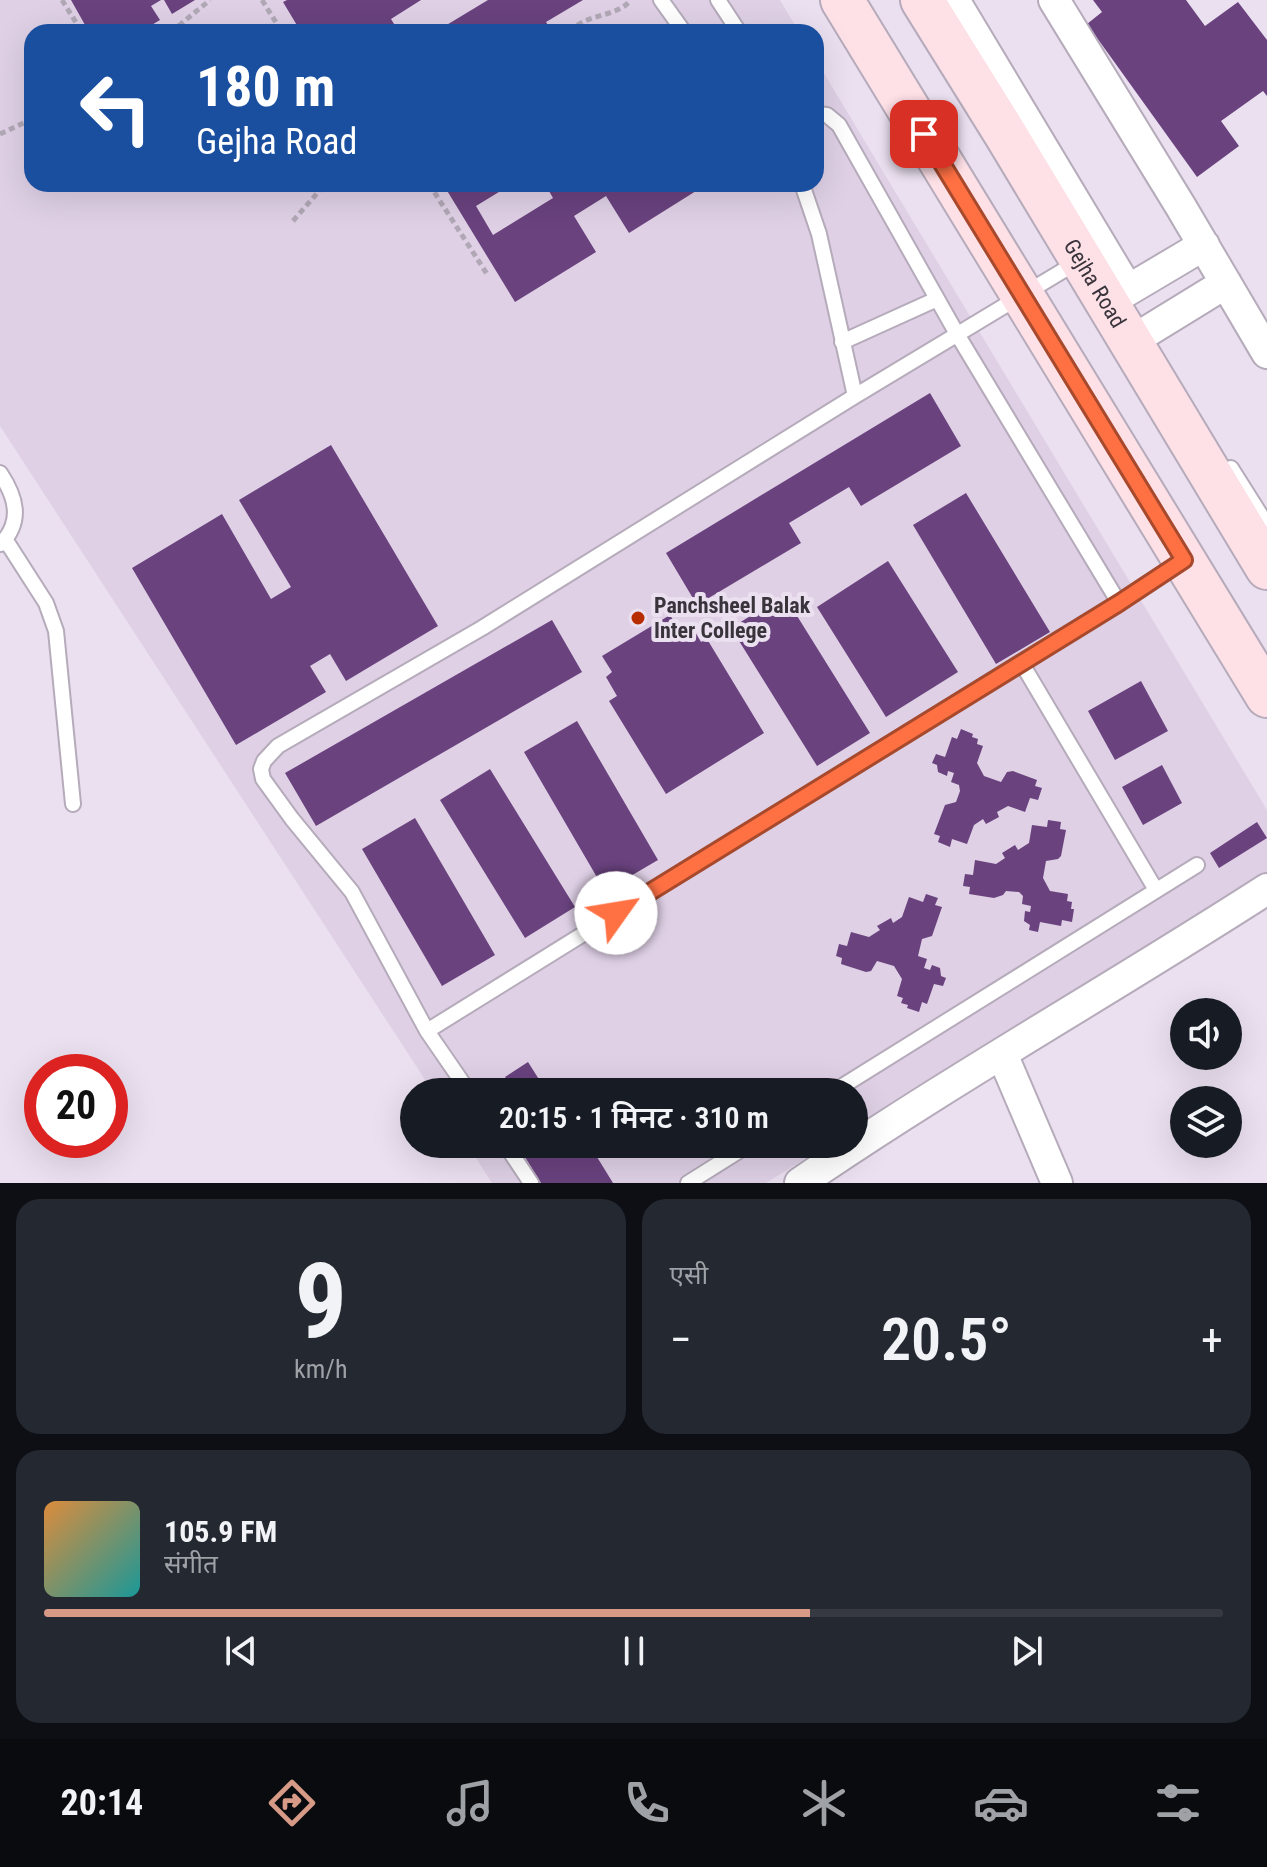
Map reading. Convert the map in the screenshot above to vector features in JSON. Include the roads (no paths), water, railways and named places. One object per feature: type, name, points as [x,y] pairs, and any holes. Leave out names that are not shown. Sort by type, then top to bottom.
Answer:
[{"type":"street","points":[[842,0],[1267,696]]},
{"type":"street","name":"Gejha Road","points":[[922,0],[1080,261],[1123,293],[1267,568]]},
{"type":"street","points":[[954,0],[1123,293],[1204,245]]},
{"type":"street","points":[[1054,0],[1267,353]]},
{"type":"street","points":[[1148,336],[1226,283]]},
{"type":"street","points":[[800,1183],[898,1116],[1159,959],[1267,889]]},
{"type":"street","points":[[1002,1054],[1057,1183]]},
{"type":"lane","points":[[661,0],[678,24]]},
{"type":"lane","points":[[718,0],[734,24]]},
{"type":"lane","points":[[824,115],[839,125],[957,334],[1119,603]]},
{"type":"lane","points":[[805,192],[819,234],[855,396]]},
{"type":"lane","points":[[459,1078],[427,1031],[352,892],[263,779],[261,769],[264,761],[278,746],[482,628],[855,396],[1080,261]]},
{"type":"lane","points":[[842,342],[937,299]]},
{"type":"lane","points":[[1226,461],[1267,525]]},
{"type":"lane","points":[[0,473],[16,504],[15,522],[3,542],[46,603],[56,631],[73,804]]},
{"type":"lane","points":[[427,1031],[1184,560]]},
{"type":"lane","points":[[1021,662],[1156,890]]},
{"type":"lane","points":[[855,1078],[1197,865]]},
{"type":"lane","points":[[514,1158],[531,1183]]},
{"type":"lane","points":[[688,1183],[728,1158]]},
{"type":"place","name":"Panchsheel Balak Inter College","points":[[638,618]]}]
